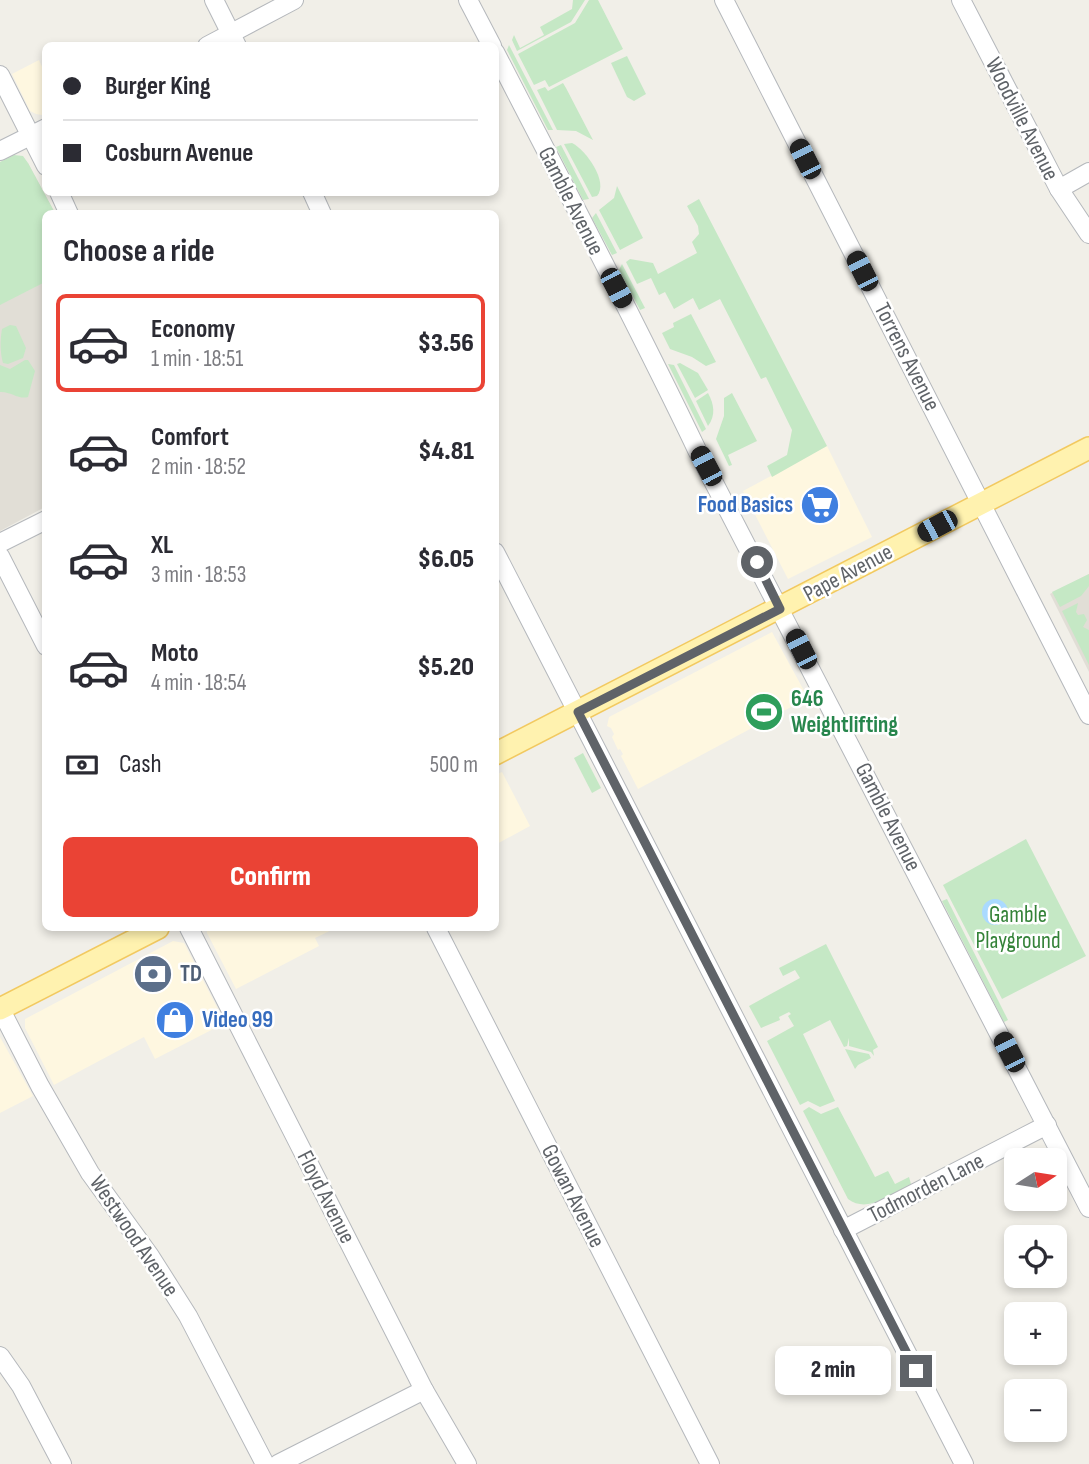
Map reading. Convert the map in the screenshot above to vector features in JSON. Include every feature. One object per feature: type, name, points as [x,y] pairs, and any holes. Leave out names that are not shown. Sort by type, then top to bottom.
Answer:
[{"type":"main road","name":"Pape Avenue","points":[[499,752],[1089,448]]},
{"type":"main road","points":[[0,1009],[152,931]]},
{"type":"street","points":[[214,0],[233,39],[294,0]]},
{"type":"street","points":[[468,0],[490,42]]},
{"type":"street","name":"Torrens Avenue","points":[[724,0],[1089,715]]},
{"type":"street","name":"Woodville Avenue","points":[[961,0],[1059,188],[1089,234]]},
{"type":"street","name":"Gamble Avenue","points":[[499,60],[1089,1208]]},
{"type":"street","points":[[0,75],[38,132],[0,151]]},
{"type":"street","points":[[1059,188],[1089,172]]},
{"type":"street","points":[[0,543],[42,522]]},
{"type":"street","points":[[0,556],[42,638]]},
{"type":"street","points":[[499,560],[964,1464]]},
{"type":"street","name":"Floyd Avenue","points":[[191,931],[424,1390],[467,1464]]},
{"type":"street","name":"Gowan Avenue","points":[[438,931],[710,1464]]},
{"type":"street","name":"Westwood Avenue","points":[[0,1009],[90,1173],[150,1256],[188,1316],[265,1464]]},
{"type":"street","name":"Todmorden Lane","points":[[843,1230],[1046,1125]]},
{"type":"street","points":[[0,1356],[21,1386],[62,1464]]},
{"type":"street","points":[[278,1464],[424,1390]]},
{"type":"shaded area","points":[[39,60],[42,66],[42,115],[30,111],[12,74]]},
{"type":"shaded area","points":[[28,163],[42,189],[42,196],[46,196],[53,210],[42,210],[42,509],[0,531],[0,168]]},
{"type":"shaded area","name":"Food Basics","points":[[827,446],[872,537],[788,579],[743,491]]},
{"type":"shaded area","points":[[1089,574],[1089,672],[1050,594]]},
{"type":"shaded area","points":[[772,632],[808,698],[638,789],[621,756],[623,754],[612,737],[614,734],[607,726],[609,717]]},
{"type":"shaded area","points":[[502,772],[530,826],[499,843],[499,773]]},
{"type":"shaded area","points":[[330,931],[315,938],[319,946],[236,989],[207,933]]},
{"type":"shaded area","points":[[173,941],[184,943],[225,1023],[155,1059],[144,1037],[54,1085],[25,1028],[25,1019]]},
{"type":"shaded area","points":[[0,1037],[33,1096],[0,1113]]},
{"type":"green space","points":[[573,0],[585,0],[571,22],[517,51],[512,40],[514,35],[520,48],[544,35],[540,27],[572,9]]},
{"type":"green space","points":[[589,0],[598,0],[623,49],[549,87],[545,80],[534,85],[518,54],[575,23]]},
{"type":"green space","points":[[509,45],[553,130],[548,130],[507,50]]},
{"type":"green space","points":[[627,56],[646,94],[634,101],[627,97],[611,63]]},
{"type":"green space","points":[[563,83],[593,140],[576,131],[557,130],[537,90],[545,87],[548,91]]},
{"type":"green space","points":[[572,143],[589,159],[598,175],[600,190],[597,196],[592,197],[564,144]]},
{"type":"green space","points":[[561,145],[589,199],[583,200],[556,147]]},
{"type":"green space","points":[[14,155],[23,156],[42,189],[42,196],[46,196],[53,210],[42,210],[42,284],[0,305],[0,162]]},
{"type":"green space","points":[[617,186],[643,238],[620,250],[599,210],[614,198]]},
{"type":"green space","points":[[699,199],[827,446],[772,477],[767,466],[787,455],[792,430],[766,377],[761,379],[720,299],[699,310],[693,298],[674,309],[665,292],[659,295],[651,278],[637,284],[626,262],[630,259],[653,263],[658,274],[697,253],[692,242],[699,234],[698,226],[687,206]]},
{"type":"green space","points":[[596,213],[617,253],[612,255],[592,218]]},
{"type":"green space","points":[[622,264],[645,308],[640,310],[619,270]]},
{"type":"green space","points":[[691,314],[716,362],[706,366],[692,357],[670,349],[662,333],[674,327],[673,323]]},
{"type":"green space","points":[[10,325],[16,326],[26,348],[23,358],[8,364],[3,363],[1,342],[2,329]]},
{"type":"green space","points":[[28,360],[35,371],[28,397],[0,392],[0,365],[10,369]]},
{"type":"green space","points":[[680,363],[698,373],[708,390],[695,398],[677,364]]},
{"type":"green space","points":[[668,364],[674,365],[706,429],[702,432]]},
{"type":"green space","points":[[708,393],[713,409],[708,426],[696,401]]},
{"type":"green space","points":[[732,393],[757,441],[728,455],[732,465],[729,466],[716,439],[724,416],[724,398]]},
{"type":"green space","points":[[1089,574],[1089,586],[1081,596],[1060,607],[1052,592]]},
{"type":"green space","points":[[1078,603],[1076,612],[1078,615],[1084,614],[1087,620],[1083,627],[1089,630],[1089,665],[1062,611]]},
{"type":"green space","points":[[583,753],[601,788],[592,793],[574,758]]},
{"type":"green space","name":"Gamble Playground","points":[[1026,839],[1086,956],[1002,999],[943,885]]},
{"type":"green space","points":[[947,899],[1008,1020],[1004,1022],[942,901]]},
{"type":"green space","points":[[826,944],[878,1047],[873,1050],[874,1056],[871,1052],[849,1046],[849,1038],[847,1046],[844,1047],[830,1020],[803,1034],[835,1101],[820,1107],[808,1101],[800,1105],[767,1041],[794,1026],[788,1016],[791,1014],[789,1012],[779,1017],[780,1020],[761,1028],[749,1006],[800,978],[795,970],[783,976],[779,968]]},
{"type":"green space","points":[[845,1049],[869,1054],[871,1058],[855,1069]]},
{"type":"green space","points":[[809,1107],[821,1114],[838,1107],[875,1177],[888,1171],[895,1184],[909,1177],[911,1184],[880,1201],[863,1204],[848,1199],[803,1111]]},
{"type":"water","points":[[995,899],[1004,903],[1008,912],[1004,921],[995,925],[986,921],[982,912],[986,903]]},
{"type":"place","name":"Food Basics","points":[[820,505]]},
{"type":"place","name":"646 Weightlifting","points":[[764,712]]},
{"type":"place","name":"TD","points":[[153,974]]},
{"type":"place","name":"Video 99","points":[[175,1020]]},
{"type":"route","points":[[757,562],[780,609],[578,712],[916,1371]]}]
